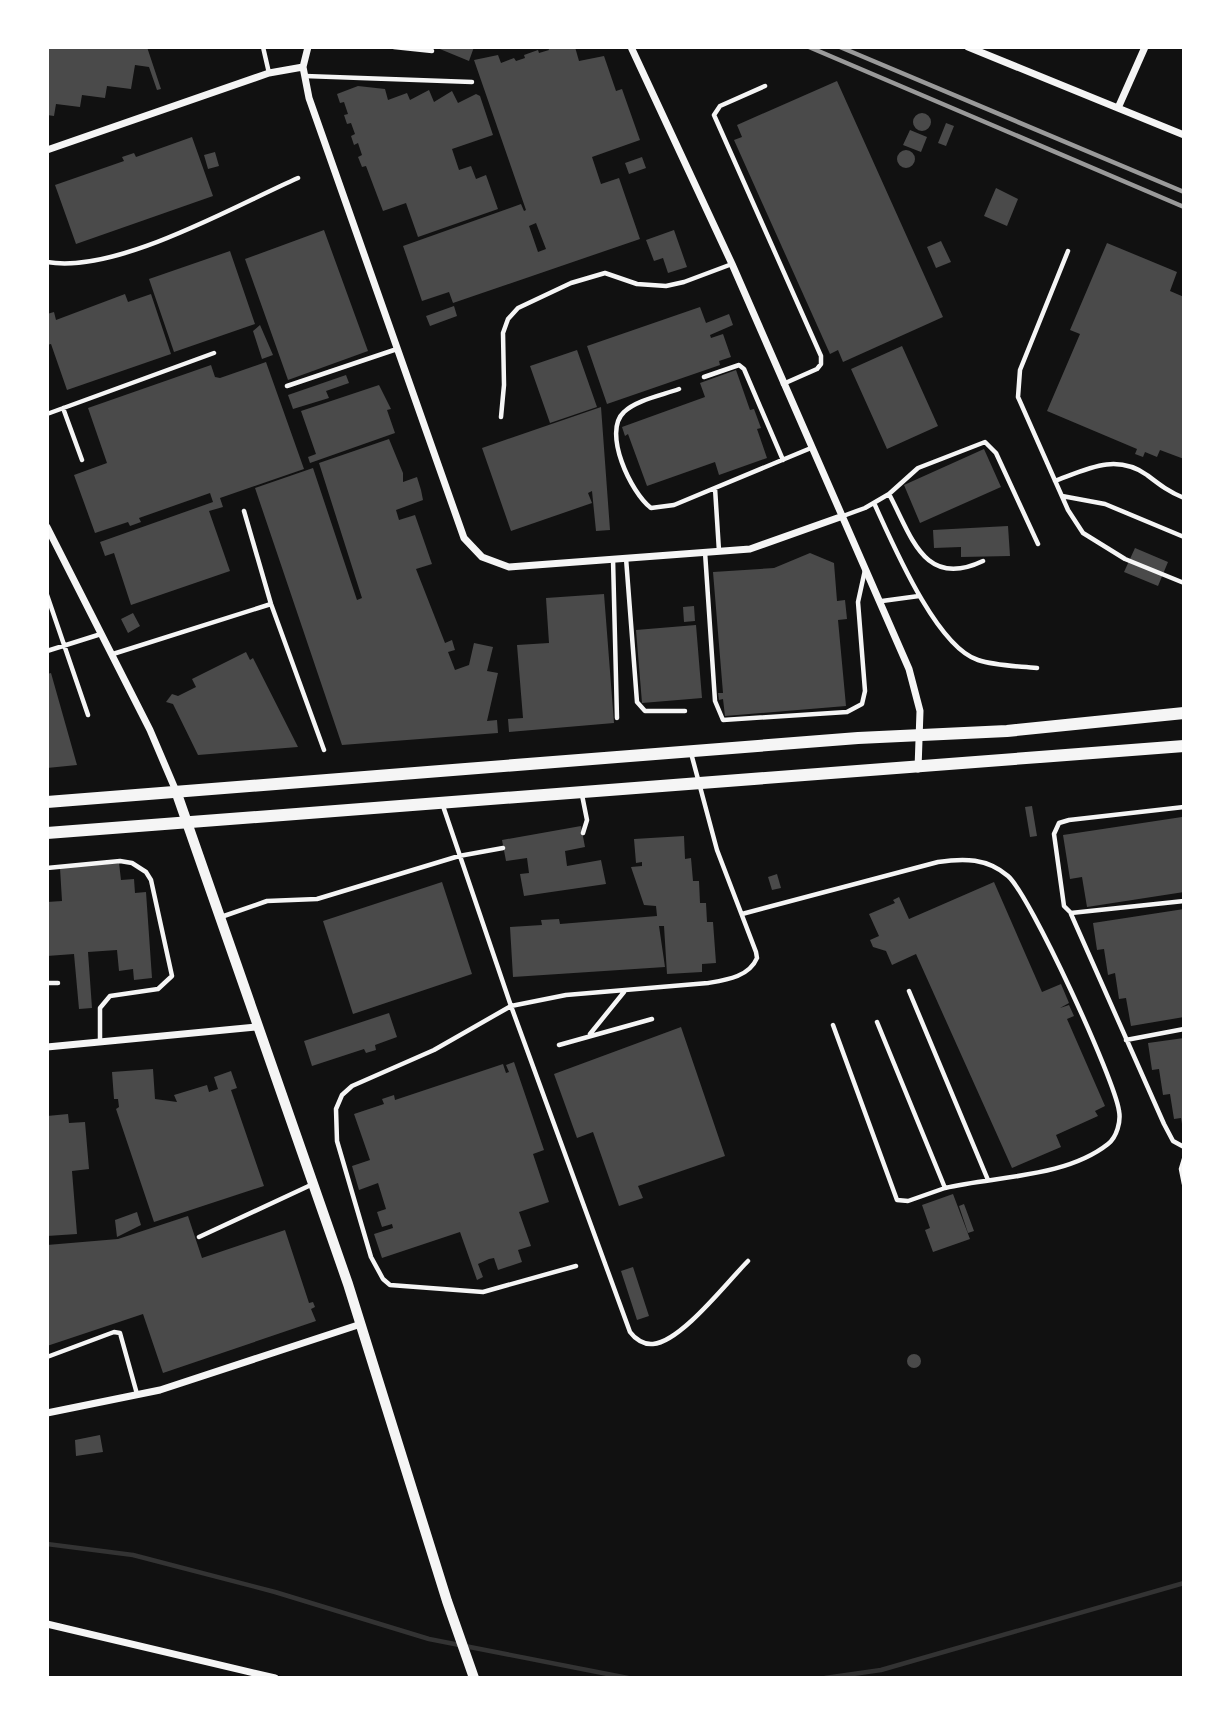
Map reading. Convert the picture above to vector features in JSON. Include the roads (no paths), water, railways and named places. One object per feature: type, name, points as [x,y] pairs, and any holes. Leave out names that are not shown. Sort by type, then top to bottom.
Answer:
[{"type":"main road","points":[[47,802],[858,738],[921,736],[1184,713]]},
{"type":"main road","points":[[47,834],[581,791],[918,769],[1184,746]]},
{"type":"street","points":[[308,47],[303,71],[464,538],[473,550],[482,557],[509,567],[719,551],[768,545],[843,516]]},
{"type":"street","points":[[631,47],[732,264],[811,448],[882,601],[916,689],[921,736],[918,769]]},
{"type":"street","points":[[968,47],[1184,135]]},
{"type":"street","points":[[1118,108],[1144,47]]},
{"type":"street","points":[[47,150],[270,73],[303,71]]},
{"type":"street","points":[[47,527],[113,654],[176,791],[314,1184],[474,1678]]},
{"type":"street","points":[[47,1047],[257,1027]]},
{"type":"street","points":[[47,1413],[160,1391],[361,1324]]},
{"type":"street","points":[[47,1625],[275,1678]]},
{"type":"lane","points":[[263,47],[270,73]]},
{"type":"lane","points":[[394,47],[432,51]]},
{"type":"lane","points":[[303,71],[472,82]]},
{"type":"lane","points":[[765,86],[720,106],[714,115],[821,356],[821,364],[817,369],[783,384]]},
{"type":"lane","points":[[47,262],[70,266],[130,252],[299,177]]},
{"type":"lane","points":[[1068,251],[1017,384],[1025,416],[1075,523],[1091,540],[1125,559],[1184,583]]},
{"type":"lane","points":[[500,417],[504,385],[503,333],[508,319],[518,308],[571,283],[605,273],[637,284],[666,286],[732,264]]},
{"type":"lane","points":[[287,386],[397,349]]},
{"type":"lane","points":[[47,414],[214,353]]},
{"type":"lane","points":[[704,377],[739,365],[744,369],[783,460]]},
{"type":"lane","points":[[679,389],[629,408],[618,419],[614,432],[624,468],[636,493],[650,508],[674,505],[811,448]]},
{"type":"lane","points":[[63,408],[82,460]]},
{"type":"lane","points":[[843,516],[889,494],[918,468],[948,454],[985,442],[996,453],[1038,544]]},
{"type":"lane","points":[[1055,481],[1097,465],[1122,463],[1147,475],[1165,491],[1184,498]]},
{"type":"lane","points":[[715,488],[719,551]]},
{"type":"lane","points":[[889,494],[928,561],[946,570],[956,571],[983,561]]},
{"type":"lane","points":[[1062,496],[1105,504],[1184,537]]},
{"type":"lane","points":[[874,503],[919,596],[963,653],[988,662],[1037,668]]},
{"type":"lane","points":[[244,511],[271,604],[324,750]]},
{"type":"lane","points":[[705,552],[715,701],[719,716],[729,721],[847,712],[862,704],[865,691],[858,602],[865,565]]},
{"type":"lane","points":[[626,558],[637,702],[645,711],[685,711]]},
{"type":"lane","points":[[612,559],[617,718]]},
{"type":"lane","points":[[47,595],[88,715]]},
{"type":"lane","points":[[882,601],[919,596]]},
{"type":"lane","points":[[113,654],[271,604]]},
{"type":"lane","points":[[47,651],[102,633]]},
{"type":"lane","points":[[576,1266],[484,1292],[390,1285],[374,1264],[345,1174],[336,1110],[342,1095],[365,1077],[417,1058],[511,1006],[566,995],[708,984],[742,974],[757,958],[717,850],[691,753]]},
{"type":"lane","points":[[581,791],[587,820],[583,833]]},
{"type":"lane","points":[[441,802],[511,1006],[625,1323],[633,1336],[642,1342],[654,1344],[671,1337],[748,1261]]},
{"type":"lane","points":[[1184,807],[1059,823],[1054,834],[1064,906],[1071,913],[1170,1135],[1177,1144],[1184,1147]]},
{"type":"lane","points":[[219,918],[267,901],[317,899],[459,856],[503,848]]},
{"type":"lane","points":[[742,914],[888,874],[963,858],[983,861],[1010,877],[1044,936],[1120,1113],[1115,1135],[1108,1144],[1081,1158],[1025,1175],[945,1188],[908,1201],[897,1200],[833,1025]]},
{"type":"lane","points":[[47,868],[120,861],[140,867],[151,880],[172,976],[158,989],[110,996],[100,1008],[100,1042]]},
{"type":"lane","points":[[1071,913],[1184,901]]},
{"type":"lane","points":[[47,983],[58,983]]},
{"type":"lane","points":[[589,1035],[625,991]]},
{"type":"lane","points":[[909,991],[988,1180]]},
{"type":"lane","points":[[559,1045],[652,1019]]},
{"type":"lane","points":[[877,1022],[945,1188]]},
{"type":"lane","points":[[1126,1040],[1184,1029]]},
{"type":"lane","points":[[1184,1159],[1181,1169],[1184,1184]]},
{"type":"lane","points":[[199,1237],[314,1184]]},
{"type":"lane","points":[[47,1357],[114,1332],[120,1333],[137,1395]]},
{"type":"waterway","points":[[47,1544],[133,1555],[275,1592],[429,1639],[628,1678]]},
{"type":"waterway","points":[[825,1678],[881,1670],[1184,1583]]},
{"type":"railway","points":[[809,47],[1184,207]]},
{"type":"railway","points":[[840,47],[1184,192]]}]
